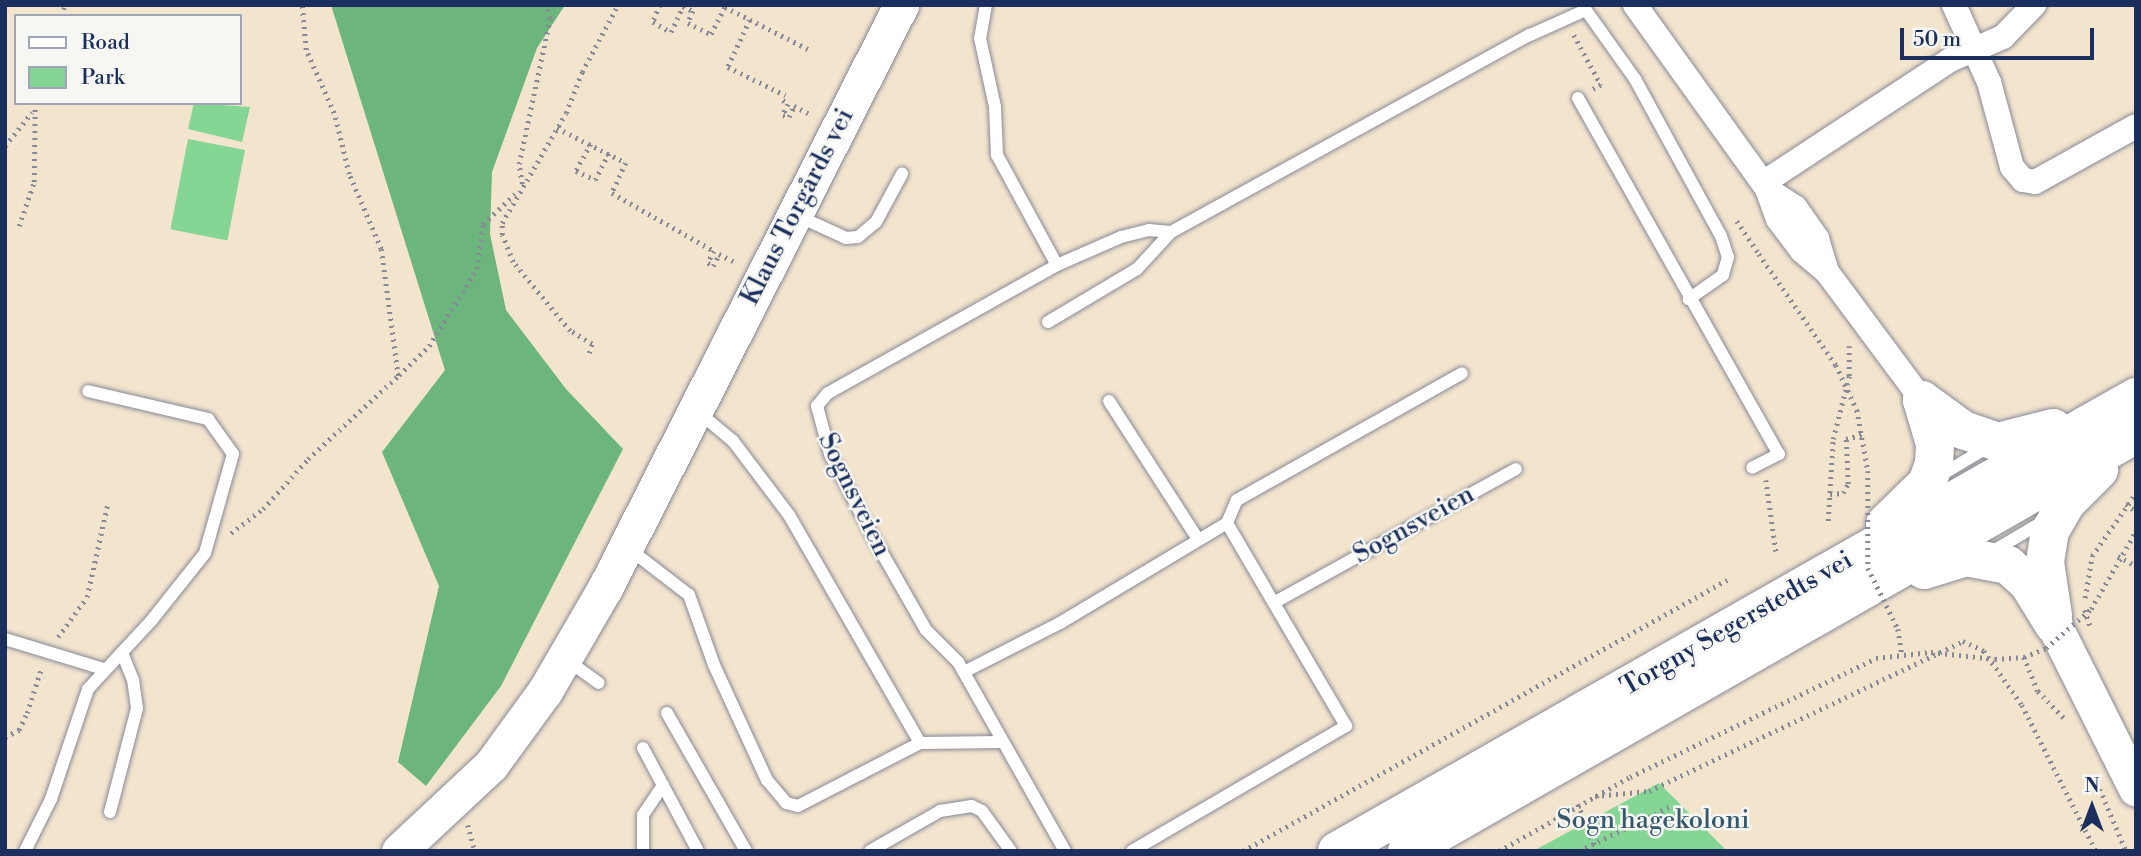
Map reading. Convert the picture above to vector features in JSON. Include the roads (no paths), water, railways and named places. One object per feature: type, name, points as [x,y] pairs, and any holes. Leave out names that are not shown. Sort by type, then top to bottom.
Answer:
[{"type":"highway","points":[[1922,400],[1963,430],[1998,442],[2131,418]]},
{"type":"highway","points":[[1844,583],[1927,483],[1935,444],[1922,400]]},
{"type":"highway","points":[[2054,625],[2045,562],[2058,513],[2131,418]]},
{"type":"highway","name":"Torgny Segerstedts vei","points":[[1407,851],[1844,583],[2131,418]]},
{"type":"highway","points":[[1844,583],[1951,560],[1981,559],[2008,565],[2028,583],[2054,625]]},
{"type":"highway","name":"Torgny Segerstedts vei","points":[[1337,851],[1844,583]]},
{"type":"main road","name":"Klaus Torgårds vei","points":[[399,851],[491,765],[564,658],[626,546],[901,5]]},
{"type":"main road","points":[[2054,625],[2136,789]]},
{"type":"street","points":[[1635,5],[1765,186],[1795,207],[1817,239],[1827,272],[1922,400]]},
{"type":"street","points":[[1954,5],[1989,82],[2011,167],[2023,180],[2035,182],[2136,126]]},
{"type":"street","points":[[1765,186],[1950,60],[2003,37],[2034,5]]},
{"type":"lane","points":[[986,5],[980,38],[995,107],[997,155],[1057,265]]},
{"type":"lane","points":[[1048,322],[1137,269],[1171,232],[1530,35],[1567,22],[1584,8],[1635,79],[1721,236],[1728,257],[1723,275],[1689,299]]},
{"type":"lane","points":[[1577,98],[1779,454],[1758,465]]},
{"type":"lane","points":[[794,215],[846,238],[858,237],[876,222],[902,174]]},
{"type":"lane","name":"Sognsveien","points":[[1065,851],[1001,742],[964,672],[926,630],[873,537],[830,454],[817,406],[828,393],[1057,265],[1121,237],[1149,230],[1171,232]]},
{"type":"lane","points":[[964,672],[1060,623],[1227,523],[1237,500],[1462,373]]},
{"type":"lane","points":[[25,851],[51,799],[88,689],[103,669],[122,653],[205,552],[233,454],[208,419],[88,391]]},
{"type":"lane","points":[[1109,401],[1198,539]]},
{"type":"lane","points":[[695,410],[733,441],[789,515],[920,743]]},
{"type":"lane","points":[[1927,483],[1998,442]]},
{"type":"lane","name":"Sognsveien","points":[[1275,602],[1516,469]]},
{"type":"lane","points":[[1981,559],[2058,513]]},
{"type":"lane","points":[[1132,851],[1346,726],[1227,523]]},
{"type":"lane","points":[[626,546],[689,595],[714,665],[767,780],[786,803],[798,806],[920,743],[1001,742]]},
{"type":"lane","points":[[5,639],[103,669]]},
{"type":"lane","points":[[110,812],[137,708],[134,680],[122,653]]},
{"type":"lane","points":[[564,658],[599,683]]},
{"type":"lane","points":[[667,713],[746,851]]},
{"type":"lane","points":[[643,748],[698,851]]},
{"type":"lane","points":[[643,851],[643,815],[663,785]]},
{"type":"lane","points":[[870,851],[940,811],[972,806],[982,811],[1011,851]]},
{"type":"park label","name":"Sogn hagekoloni","points":[[1653,821]]}]
